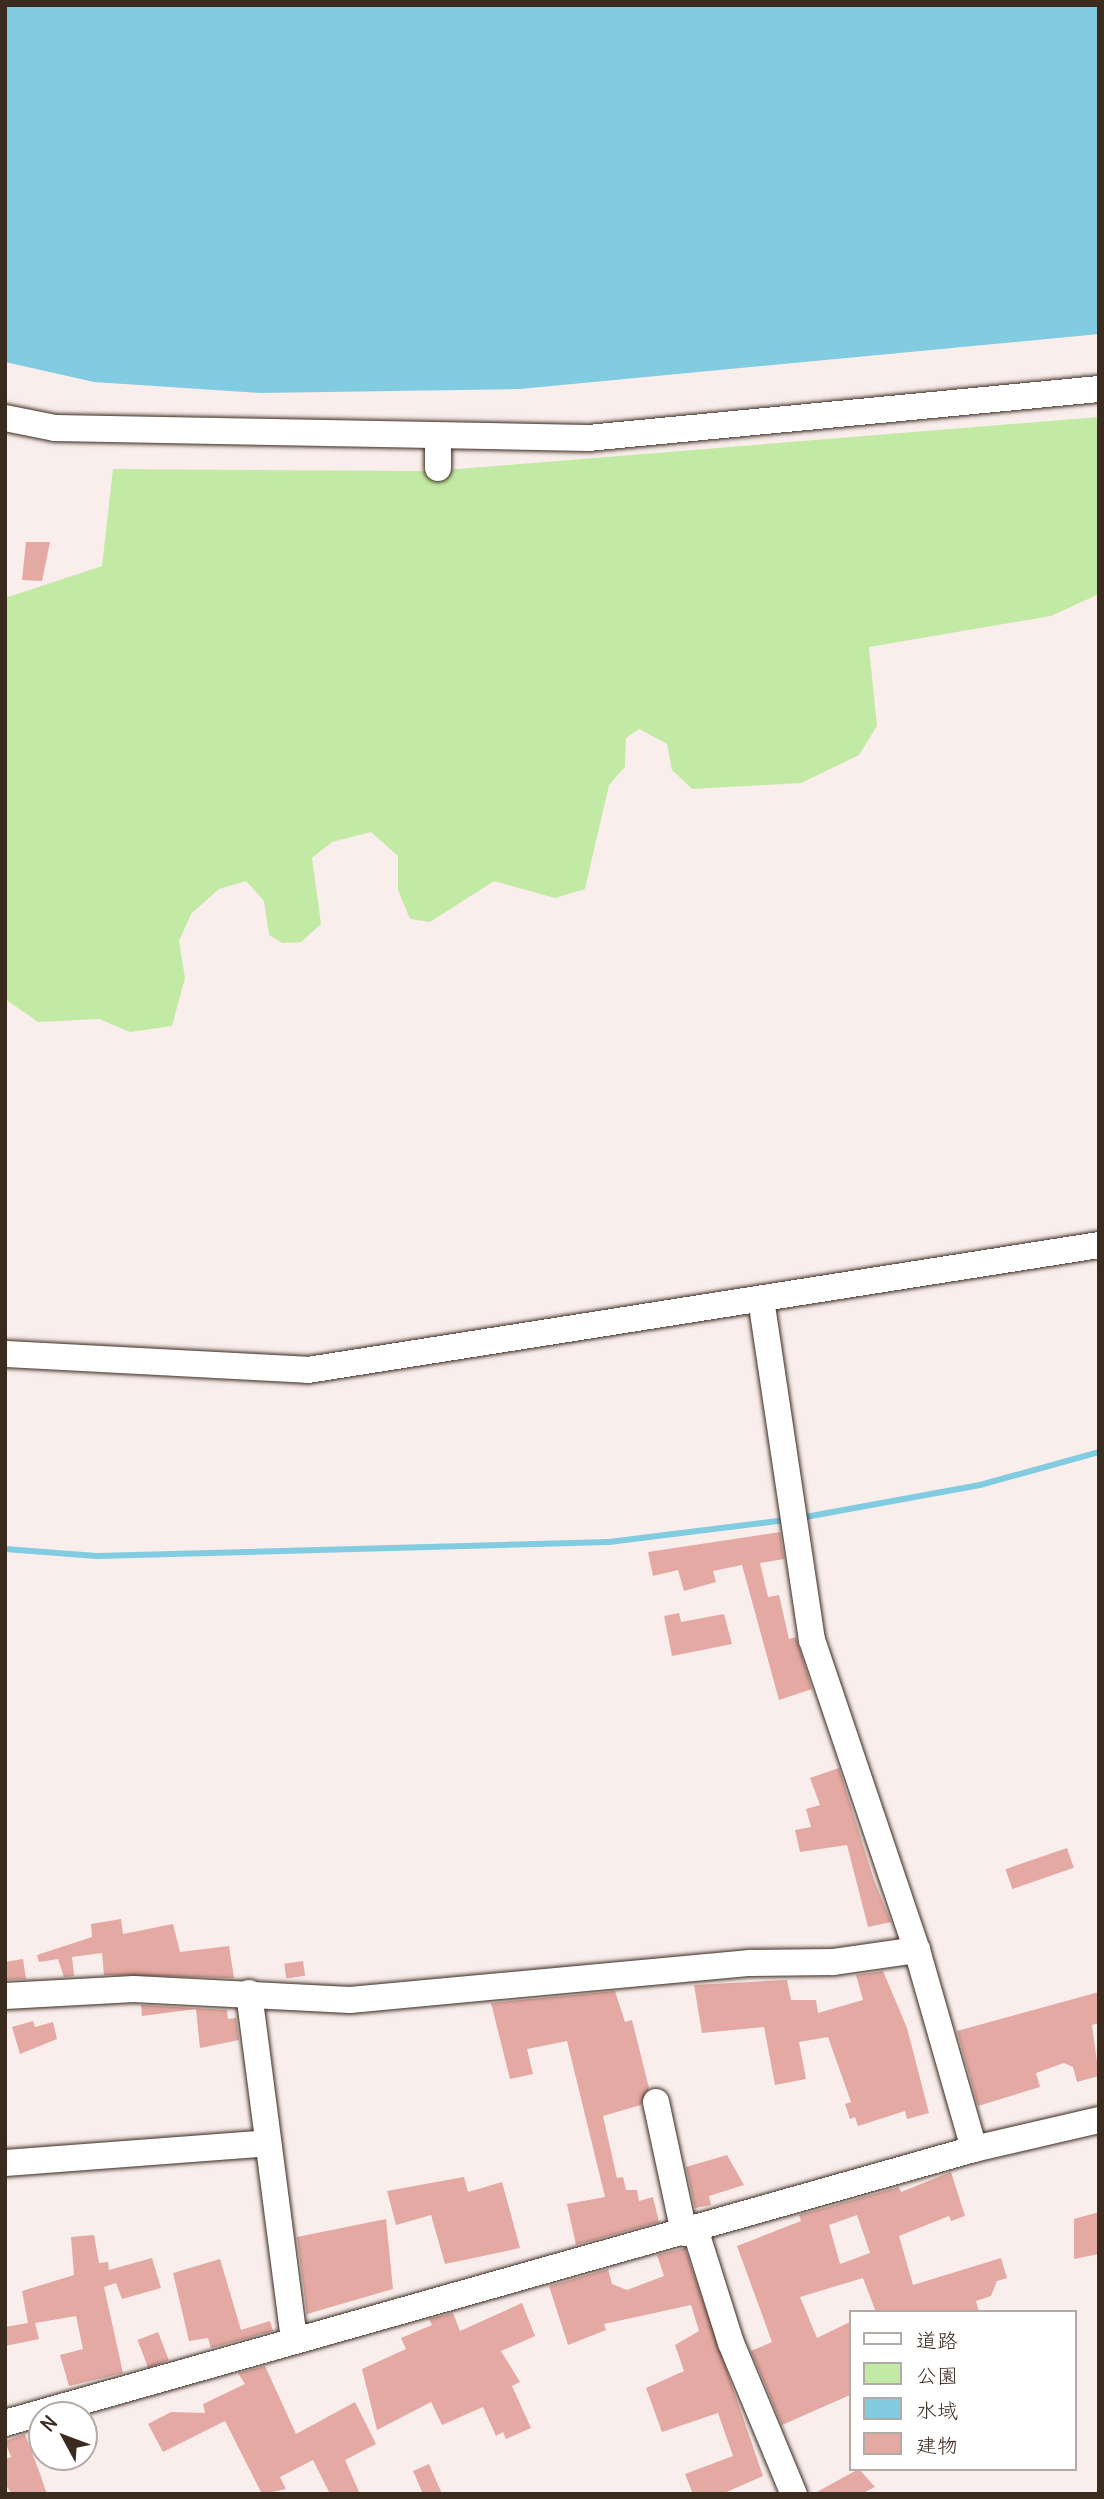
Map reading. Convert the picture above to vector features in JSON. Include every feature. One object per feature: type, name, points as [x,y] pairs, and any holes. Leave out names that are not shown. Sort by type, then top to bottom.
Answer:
[{"type":"street","points":[[5,418],[55,428],[588,438],[1099,389]]},
{"type":"street","points":[[438,437],[438,468]]},
{"type":"street","points":[[5,1354],[308,1370],[1099,1245]]},
{"type":"street","points":[[761,1298],[811,1640],[917,1950],[974,2149]]},
{"type":"street","points":[[5,1996],[134,1989],[350,2000],[750,1962],[833,1962],[917,1950]]},
{"type":"street","points":[[249,1993],[294,2338]]},
{"type":"street","points":[[656,2102],[689,2231],[731,2343],[794,2494]]},
{"type":"street","points":[[5,2423],[294,2338],[689,2231],[974,2149],[1099,2120]]},
{"type":"street","points":[[5,2163],[268,2143]]},
{"type":"green space","points":[[1099,417],[1099,594],[1051,616],[869,647],[877,726],[859,755],[801,783],[692,789],[672,770],[667,744],[639,729],[626,738],[625,767],[609,785],[585,889],[555,898],[494,881],[430,922],[410,919],[398,890],[398,856],[371,832],[332,842],[312,858],[321,924],[301,942],[282,943],[269,935],[264,901],[246,881],[219,889],[191,914],[179,941],[185,978],[172,1026],[130,1032],[99,1019],[38,1022],[5,999],[5,598],[102,566],[113,469],[433,471]]},
{"type":"water","points":[[5,5],[1099,5],[1099,334],[520,389],[260,393],[94,382],[5,362]]},
{"type":"building","points":[[26,542],[50,542],[42,581],[22,580]]},
{"type":"building","points":[[780,1532],[784,1559],[760,1563],[768,1597],[779,1595],[789,1639],[796,1637],[812,1689],[779,1700],[742,1565],[713,1571],[716,1582],[684,1591],[678,1570],[653,1576],[648,1552]]},
{"type":"building","points":[[679,1613],[681,1622],[724,1614],[732,1644],[672,1656],[664,1616]]},
{"type":"building","points":[[839,1768],[874,1880],[891,1922],[868,1927],[847,1845],[800,1852],[795,1830],[811,1827],[806,1809],[820,1805],[810,1778]]},
{"type":"building","points":[[1067,1848],[1074,1868],[1012,1889],[1006,1869]]},
{"type":"building","points":[[121,1919],[123,1934],[173,1924],[180,1952],[229,1946],[234,1978],[104,1975],[102,1953],[72,1957],[74,1976],[64,1977],[58,1959],[39,1962],[37,1955],[92,1937],[91,1924]]},
{"type":"building","points":[[23,1959],[26,1979],[5,1980],[5,1962]]},
{"type":"building","points":[[303,1961],[305,1976],[286,1978],[284,1964]]},
{"type":"building","points":[[883,1971],[907,2028],[929,2113],[907,2119],[905,2111],[858,2126],[855,2117],[850,2119],[845,2104],[851,2102],[828,2037],[799,2042],[806,2079],[775,2085],[764,2027],[702,2033],[694,1985],[787,1980],[791,2000],[816,2000],[818,2013],[863,2000],[856,1975]]},
{"type":"building","points":[[615,1991],[625,2022],[632,2020],[649,2088],[641,2105],[603,2116],[617,2178],[623,2177],[626,2190],[637,2190],[639,2201],[653,2197],[659,2222],[576,2245],[567,2204],[605,2197],[567,2041],[527,2049],[533,2074],[510,2079],[491,2003]]},
{"type":"building","points":[[1099,1992],[1099,2023],[1092,2025],[1099,2076],[1077,2082],[1073,2067],[1064,2063],[1036,2073],[1040,2087],[978,2106],[957,2031]]},
{"type":"building","points":[[141,2005],[227,2010],[228,2019],[236,2018],[239,2040],[200,2048],[196,2009],[142,2016]]},
{"type":"building","points":[[33,2021],[35,2027],[53,2022],[57,2039],[20,2054],[12,2027]]},
{"type":"building","points":[[727,2155],[744,2185],[709,2196],[711,2205],[695,2208],[686,2167]]},
{"type":"building","points":[[951,2172],[965,2216],[951,2221],[949,2216],[899,2236],[913,2285],[1001,2258],[1007,2278],[997,2281],[991,2296],[976,2301],[978,2310],[875,2310],[863,2278],[800,2297],[817,2338],[848,2323],[848,2396],[782,2425],[751,2351],[772,2342],[737,2246],[801,2221],[799,2215],[899,2187],[901,2192]],"holes":[[[857,2215],[870,2253],[840,2264],[829,2225]]]},
{"type":"building","points":[[464,2177],[468,2192],[502,2182],[520,2248],[445,2264],[431,2215],[396,2225],[387,2191]]},
{"type":"building","points":[[1099,2212],[1099,2254],[1074,2259],[1074,2219]]},
{"type":"building","points":[[386,2219],[393,2289],[307,2314],[297,2237]]},
{"type":"building","points":[[94,2235],[99,2263],[108,2262],[109,2270],[152,2258],[161,2288],[122,2299],[116,2283],[104,2287],[123,2373],[69,2386],[60,2355],[83,2349],[76,2316],[35,2323],[39,2339],[5,2346],[5,2327],[28,2323],[22,2291],[74,2275],[71,2237]]},
{"type":"building","points":[[685,2248],[763,2476],[722,2494],[693,2494],[685,2474],[733,2456],[718,2413],[662,2432],[646,2388],[684,2371],[675,2345],[699,2331],[691,2305],[604,2324],[606,2330],[568,2345],[549,2286],[608,2269],[612,2284],[627,2290],[664,2276],[657,2255]]},
{"type":"building","points":[[220,2259],[241,2330],[270,2321],[273,2331],[211,2348],[208,2338],[189,2341],[173,2273]]},
{"type":"building","points":[[522,2303],[535,2336],[501,2351],[520,2382],[512,2386],[531,2428],[506,2439],[503,2432],[496,2436],[483,2407],[442,2425],[431,2402],[377,2430],[362,2369],[406,2349],[401,2338],[432,2325],[429,2319],[453,2313],[460,2331]]},
{"type":"building","points":[[158,2332],[169,2360],[148,2368],[137,2340]]},
{"type":"building","points":[[265,2366],[296,2434],[355,2402],[376,2444],[345,2460],[360,2494],[330,2494],[313,2460],[280,2477],[286,2489],[262,2494],[225,2421],[163,2452],[148,2424],[171,2412],[205,2413],[203,2404],[245,2384],[238,2373]]},
{"type":"building","points":[[25,2434],[28,2442],[28,2471],[39,2471],[47,2494],[12,2494],[5,2484],[5,2459],[11,2457],[5,2441]]},
{"type":"building","points":[[429,2464],[442,2494],[423,2494],[413,2471]]},
{"type":"building","points":[[855,2471],[861,2471],[875,2487],[861,2494],[813,2494]]},
{"type":"waterway","points":[[800,1518],[980,1485],[1099,1452]]},
{"type":"waterway","points":[[5,1549],[97,1556],[609,1542],[786,1520]]}]
